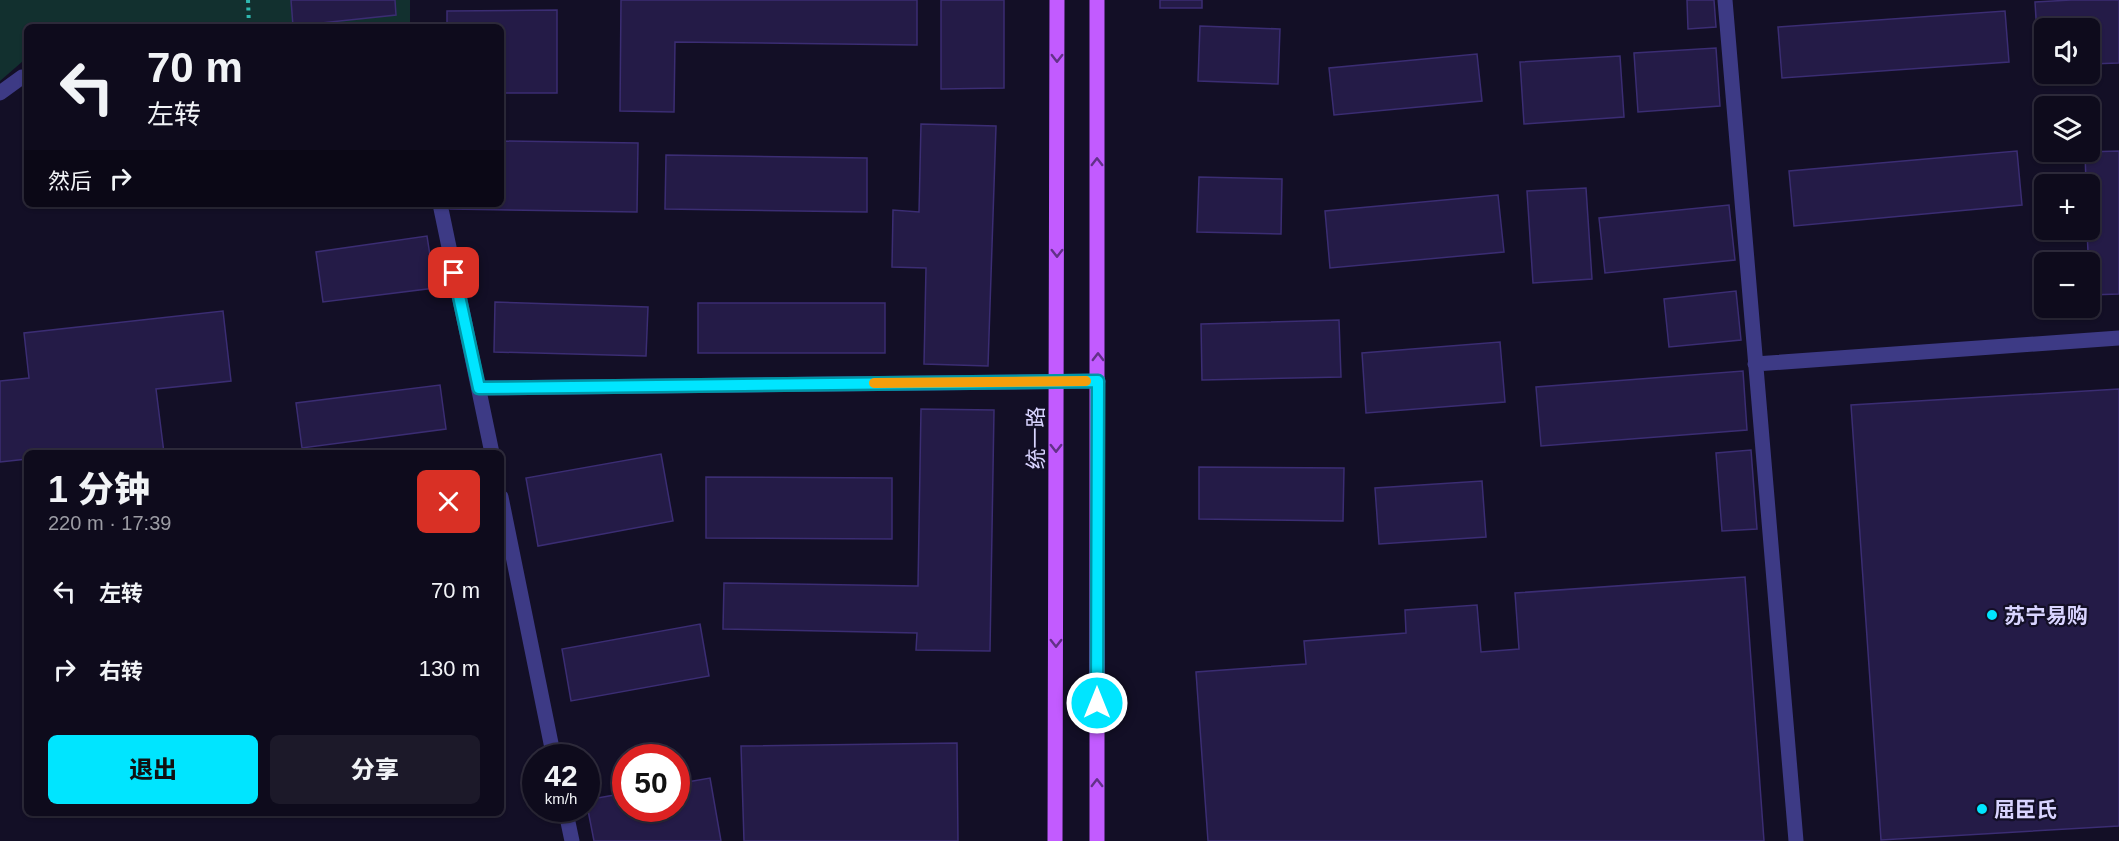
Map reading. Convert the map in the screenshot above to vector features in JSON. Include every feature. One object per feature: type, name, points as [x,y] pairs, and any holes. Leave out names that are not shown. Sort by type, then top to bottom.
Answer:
[{"type":"main road","name":"统一路","points":[[1055,841],[1057,0]]},
{"type":"main road","points":[[1097,0],[1097,841]]},
{"type":"street","points":[[1725,0],[1796,841]]},
{"type":"street","points":[[0,93],[24,77]]},
{"type":"street","points":[[441,207],[491,450]]},
{"type":"street","points":[[1755,364],[2119,338]]},
{"type":"street","points":[[479,388],[1098,381]]},
{"type":"street","points":[[504,512],[551,744]]},
{"type":"street","points":[[568,822],[572,841]]},
{"type":"path","points":[[248,0],[249,24]]},
{"type":"green space","points":[[0,0],[410,0],[410,24],[24,24],[24,61],[0,81]]},
{"type":"building","points":[[291,0],[395,0],[396,15],[293,24]]},
{"type":"building","points":[[621,0],[917,0],[917,45],[675,42],[674,112],[620,111]]},
{"type":"building","points":[[941,0],[1004,0],[1004,88],[941,89]]},
{"type":"building","points":[[1160,0],[1202,0],[1202,8],[1160,8]]},
{"type":"building","points":[[1687,0],[1714,0],[1716,27],[1688,29]]},
{"type":"building","points":[[2119,0],[2119,63],[2100,64],[2100,18],[2036,18],[2035,2]]},
{"type":"building","points":[[557,10],[557,93],[504,93],[504,24],[447,24],[447,11]]},
{"type":"building","points":[[2005,11],[2009,62],[1782,78],[1778,27]]},
{"type":"building","points":[[1200,26],[1280,29],[1278,84],[1198,81]]},
{"type":"building","points":[[1716,48],[1720,106],[1638,112],[1634,53]]},
{"type":"building","points":[[1477,54],[1482,101],[1334,115],[1329,68]]},
{"type":"building","points":[[1620,56],[1624,117],[1524,124],[1520,62]]},
{"type":"building","points":[[921,124],[996,126],[988,366],[924,364],[926,268],[892,267],[893,210],[919,212]]},
{"type":"building","points":[[504,141],[638,143],[637,212],[450,209],[450,207],[504,207]]},
{"type":"building","points":[[2017,151],[2022,205],[1794,226],[1789,171]]},
{"type":"building","points":[[2119,151],[2119,294],[2100,295],[2100,252],[2088,252],[2087,240],[2100,240],[2100,174],[2086,174],[2085,162],[2100,162],[2100,152]]},
{"type":"building","points":[[666,155],[867,158],[867,212],[665,209]]},
{"type":"building","points":[[1199,177],[1282,179],[1281,234],[1197,232]]},
{"type":"building","points":[[1586,188],[1592,279],[1533,283],[1527,191]]},
{"type":"building","points":[[1498,195],[1504,252],[1330,268],[1325,211]]},
{"type":"building","points":[[1729,205],[1735,260],[1605,273],[1599,218]]},
{"type":"building","points":[[427,236],[435,288],[323,302],[316,252]]},
{"type":"building","points":[[1736,291],[1741,340],[1669,347],[1664,299]]},
{"type":"building","points":[[495,302],[648,307],[646,356],[494,352]]},
{"type":"building","points":[[698,303],[885,303],[885,353],[698,353]]},
{"type":"building","points":[[223,311],[231,381],[156,389],[164,450],[24,450],[24,459],[0,462],[0,381],[29,378],[24,333]]},
{"type":"building","points":[[1339,320],[1341,377],[1202,380],[1201,324]]},
{"type":"building","points":[[1500,342],[1505,402],[1366,413],[1362,353]]},
{"type":"building","points":[[1743,371],[1747,430],[1541,446],[1536,387]]},
{"type":"building","points":[[440,385],[446,429],[302,448],[296,403]]},
{"type":"building","name":"苏宁易购","points":[[2119,389],[2119,826],[1881,840],[1851,405]]},
{"type":"building","points":[[921,409],[994,410],[990,651],[916,650],[917,633],[723,629],[724,583],[918,586]]},
{"type":"building","points":[[1751,450],[1757,529],[1722,531],[1716,453]]},
{"type":"building","points":[[661,454],[673,521],[538,546],[526,478]]},
{"type":"building","points":[[1199,467],[1344,468],[1343,521],[1199,519]]},
{"type":"building","points":[[706,477],[892,478],[892,539],[706,538]]},
{"type":"building","points":[[1482,481],[1486,537],[1379,544],[1375,488]]},
{"type":"building","points":[[1745,577],[1764,841],[1208,841],[1196,672],[1306,664],[1304,641],[1406,633],[1405,610],[1477,605],[1481,652],[1519,649],[1515,593]]},
{"type":"building","points":[[700,624],[709,676],[571,701],[562,649]]},
{"type":"building","points":[[957,743],[958,841],[744,841],[741,746]]},
{"type":"building","points":[[710,778],[721,841],[594,841],[590,822],[600,822],[600,798],[612,795],[612,822],[690,822],[690,782]]},
{"type":"slow traffic","points":[[874,383],[1086,381]]},
{"type":"place","name":"苏宁易购","points":[[1992,615]]},
{"type":"place","name":"屈臣氏","points":[[1982,809]]},
{"type":"route","points":[[454,273],[479,388],[1098,381],[1097,703]]}]
